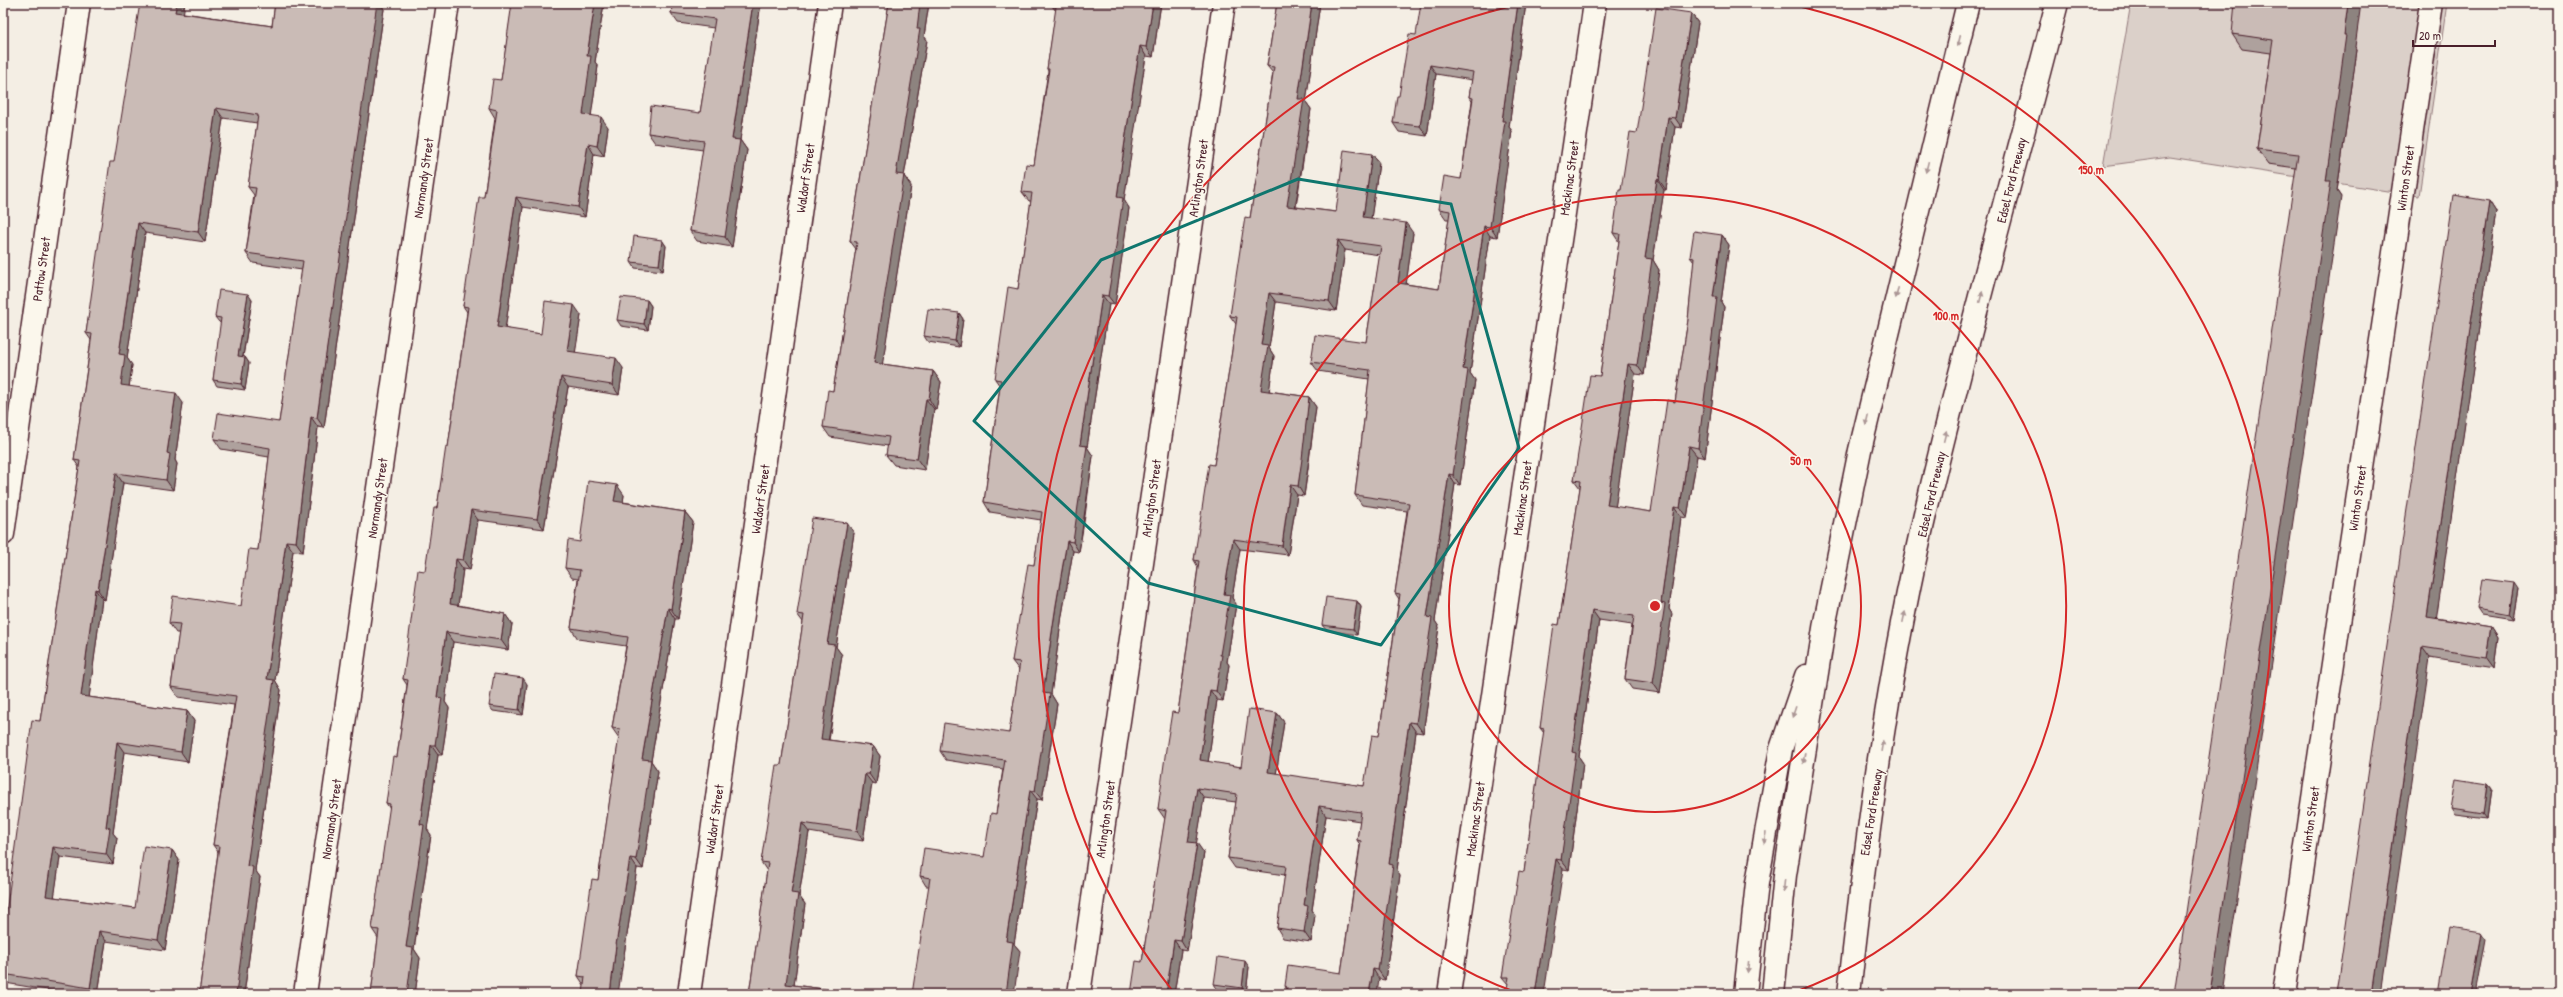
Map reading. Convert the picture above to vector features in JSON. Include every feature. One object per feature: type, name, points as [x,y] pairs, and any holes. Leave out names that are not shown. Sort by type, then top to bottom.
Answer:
[{"type":"main road","name":"Pattow Street","points":[[3,534],[79,3]]},
{"type":"main road","name":"Normandy Street","points":[[305,994],[448,3]]},
{"type":"main road","name":"Waldorf Street","points":[[689,994],[830,3]]},
{"type":"main road","name":"Arlington Street","points":[[1079,994],[1224,3]]},
{"type":"main road","name":"Mackinac Street","points":[[1449,994],[1595,3]]},
{"type":"main road","points":[[1773,994],[1785,875],[1825,622],[1860,450],[1968,3]]},
{"type":"main road","name":"Edsel Ford Freeway","points":[[1849,994],[1863,867],[1899,640],[1927,508],[2057,3]]},
{"type":"main road","name":"Winton Street","points":[[2284,994],[2431,3]]},
{"type":"main road","points":[[1745,994],[1757,883],[1781,749],[1825,622]]},
{"type":"main road","points":[[1863,867],[1865,994]]},
{"type":"highlighted area","points":[[1298,179],[1451,204],[1519,448],[1381,645],[1148,583],[974,421],[1101,260]]},
{"type":"shaded area","points":[[2131,3],[2447,3],[2419,196],[2170,157],[2103,166]]},
{"type":"building","points":[[140,3],[177,3],[175,12],[272,26],[275,3],[377,3],[317,418],[311,417],[296,542],[286,541],[267,679],[274,680],[247,866],[253,867],[236,994],[199,994],[219,846],[213,845],[236,696],[171,687],[180,624],[169,623],[173,596],[241,606],[249,549],[258,550],[270,448],[214,439],[218,413],[279,422],[303,261],[246,253],[256,188],[248,187],[258,115],[216,108],[198,232],[138,223],[119,354],[125,355],[121,385],[176,393],[167,453],[170,454],[166,480],[116,473],[98,590],[95,589],[81,696],[187,711],[181,752],[117,742],[106,827],[110,828],[106,854],[53,847],[46,896],[135,908],[144,846],[172,850],[158,940],[99,931],[90,988],[3,974],[3,936],[32,720],[40,721],[80,461],[74,460],[92,334],[86,333],[110,162],[114,162]]},
{"type":"building","points":[[512,3],[595,3],[587,56],[591,56],[583,114],[601,117],[597,146],[588,144],[578,207],[516,197],[497,327],[541,334],[545,301],[574,305],[567,351],[616,358],[612,385],[561,377],[537,519],[471,510],[463,560],[456,559],[450,604],[505,614],[501,640],[446,632],[437,697],[442,698],[435,745],[431,745],[420,824],[424,825],[406,947],[413,948],[407,994],[371,994],[379,930],[372,929],[390,804],[386,803],[393,756],[397,757],[408,680],[403,679],[418,570],[425,571],[434,508],[437,508],[446,446],[448,447],[468,307],[463,306],[479,197],[484,197],[497,110],[489,108],[493,79],[501,80]]},
{"type":"building","points":[[673,3],[753,3],[732,139],[740,140],[725,237],[690,231],[704,141],[648,133],[651,106],[700,113],[715,19],[671,13]]},
{"type":"building","points":[[889,3],[920,3],[917,29],[920,29],[896,174],[904,175],[874,363],[933,371],[929,399],[926,399],[917,459],[886,455],[889,437],[823,427],[828,390],[833,391],[857,242],[850,241]]},
{"type":"building","points":[[1053,3],[1153,3],[1146,47],[1140,46],[1126,134],[1117,197],[1123,198],[1114,260],[1108,296],[1102,295],[1080,445],[1087,446],[1073,542],[1067,541],[1056,605],[1043,693],[1050,694],[1035,791],[1030,790],[1006,941],[1013,942],[1006,994],[912,994],[930,878],[920,876],[924,848],[984,857],[991,813],[996,814],[1005,760],[940,751],[944,723],[1009,733],[1020,662],[1012,661],[1028,564],[1034,565],[1042,512],[984,502],[1001,380],[995,379],[1008,287],[1018,289],[1032,193],[1022,192],[1026,164],[1034,165],[1049,69],[1047,69],[1056,7],[1052,6]]},
{"type":"building","points":[[1277,3],[1312,3],[1298,99],[1304,99],[1287,206],[1336,212],[1344,150],[1372,154],[1363,217],[1406,223],[1398,283],[1439,289],[1450,211],[1439,209],[1444,176],[1461,179],[1473,98],[1469,97],[1473,72],[1430,65],[1420,126],[1393,123],[1409,34],[1416,35],[1421,3],[1518,3],[1502,121],[1505,121],[1490,227],[1484,226],[1463,369],[1468,370],[1453,475],[1449,474],[1427,617],[1432,618],[1416,723],[1409,722],[1389,864],[1393,865],[1378,970],[1373,969],[1369,994],[1286,994],[1287,987],[1285,986],[1288,965],[1341,973],[1361,841],[1357,840],[1361,812],[1319,806],[1304,905],[1308,906],[1304,932],[1277,928],[1286,866],[1228,858],[1237,794],[1197,788],[1188,842],[1197,843],[1181,941],[1174,940],[1166,994],[1131,994],[1136,961],[1142,962],[1166,811],[1158,809],[1166,749],[1172,712],[1178,713],[1199,561],[1194,560],[1209,464],[1214,465],[1237,317],[1230,316],[1245,217],[1250,218],[1274,67],[1267,66]],"holes":[[[1338,240],[1381,246],[1366,342],[1315,335],[1311,362],[1370,370],[1355,495],[1409,503],[1395,593],[1400,594],[1379,736],[1372,735],[1364,786],[1268,772],[1277,713],[1249,709],[1241,767],[1200,760],[1210,690],[1216,691],[1222,655],[1220,655],[1230,595],[1224,594],[1233,539],[1282,546],[1290,485],[1298,486],[1302,459],[1309,397],[1261,390],[1268,346],[1261,345],[1269,293],[1329,301]]]},
{"type":"building","points":[[2235,3],[2348,3],[2344,35],[2346,35],[2326,181],[2331,181],[2210,994],[2174,994],[2298,154],[2257,149],[2273,40],[2232,34]]},
{"type":"building","points":[[1656,8],[1691,13],[1675,118],[1668,117],[1659,180],[1657,179],[1645,258],[1652,259],[1637,365],[1628,364],[1607,505],[1651,512],[1667,400],[1675,402],[1688,320],[1694,258],[1690,257],[1694,231],[1722,235],[1713,297],[1717,297],[1698,448],[1689,446],[1680,508],[1674,507],[1661,603],[1665,604],[1653,683],[1625,679],[1634,616],[1592,610],[1572,752],[1576,753],[1561,860],[1556,859],[1535,994],[1506,994],[1509,977],[1502,977],[1519,871],[1524,872],[1544,729],[1540,728],[1554,624],[1559,625],[1581,481],[1574,480],[1590,375],[1600,376],[1620,234],[1613,233],[1619,190],[1621,190],[1630,132],[1637,133]]},
{"type":"building","points":[[2453,195],[2489,201],[2427,617],[2491,627],[2486,657],[2422,647],[2372,994],[2336,994]]},
{"type":"building","points":[[634,236],[662,240],[659,265],[631,262]]},
{"type":"building","points":[[219,290],[248,294],[238,356],[245,357],[241,384],[213,380],[221,318],[215,317]]},
{"type":"building","points":[[621,297],[647,300],[644,324],[617,320]]},
{"type":"building","points":[[928,309],[959,313],[955,341],[924,336]]},
{"type":"building","points":[[588,481],[617,485],[614,501],[685,512],[671,609],[668,608],[642,759],[651,760],[636,859],[630,858],[610,994],[583,994],[585,977],[578,976],[592,879],[598,880],[620,729],[612,728],[628,637],[571,628],[580,570],[565,568],[568,540],[580,542]]},
{"type":"building","points":[[812,518],[847,523],[827,644],[835,645],[821,739],[873,746],[869,774],[865,774],[857,831],[802,823],[791,893],[798,894],[786,984],[846,992],[846,994],[749,994],[768,863],[761,862],[776,765],[781,765],[804,615],[797,614]]},
{"type":"building","points":[[2483,579],[2514,583],[2509,614],[2478,608]]},
{"type":"building","points":[[1326,597],[1357,601],[1353,629],[1322,625]]},
{"type":"building","points":[[494,674],[523,678],[519,710],[489,706]]},
{"type":"building","points":[[2456,779],[2487,784],[2483,814],[2451,809]]},
{"type":"building","points":[[2449,928],[2481,933],[2470,994],[2438,994]]},
{"type":"building","points":[[1218,957],[1245,961],[1242,988],[1214,984]]}]
